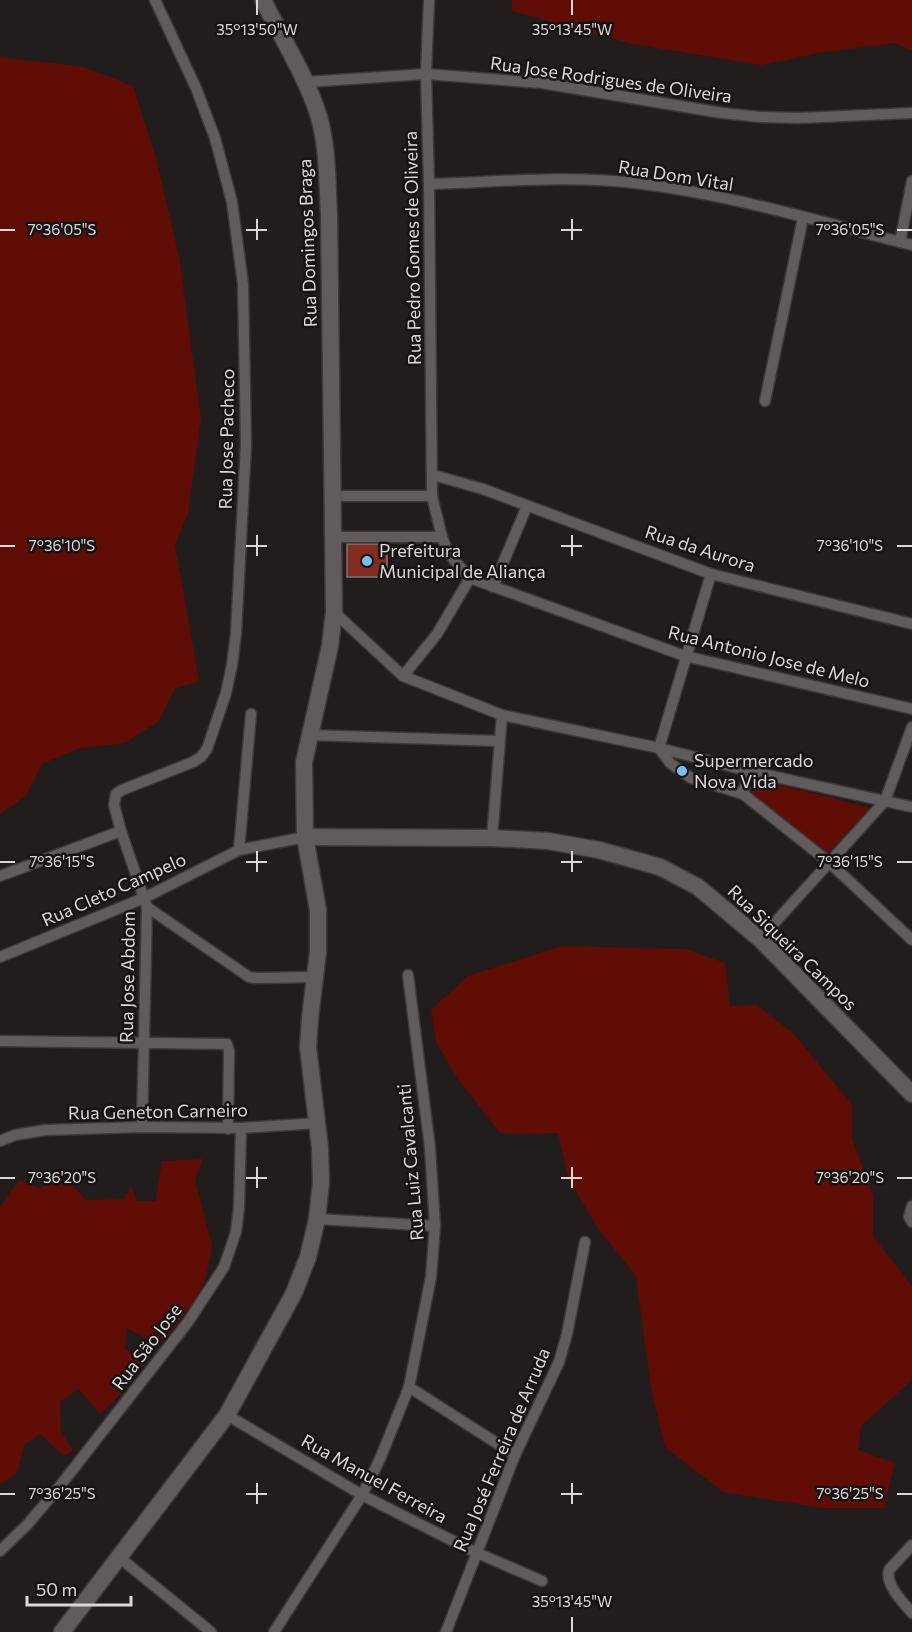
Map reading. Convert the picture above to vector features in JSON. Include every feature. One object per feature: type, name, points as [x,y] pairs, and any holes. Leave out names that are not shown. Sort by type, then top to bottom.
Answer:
[{"type":"main road","name":"Rua Domingos Braga","points":[[62,1632],[227,1415],[294,1293],[308,1257],[317,1219],[321,1182],[318,1123],[308,1047],[318,952],[318,910],[305,837],[304,762],[308,735],[330,646],[334,612],[329,214],[326,159],[319,119],[306,82],[264,1]]},
{"type":"main road","name":"Rua Siqueira Campos","points":[[305,837],[492,838],[548,841],[599,850],[660,867],[698,887],[760,939],[912,1094]]},
{"type":"street","name":"Rua Jose Pacheco","points":[[120,831],[114,805],[116,794],[201,757],[207,749],[226,693],[236,633],[246,445],[243,284],[232,202],[215,138],[200,98],[155,0]]},
{"type":"street","name":"Rua Pedro Gomes de Oliveira","points":[[429,0],[426,74],[432,496]]},
{"type":"street","name":"Rua Jose Rodrigues de Oliveira","points":[[306,82],[426,74],[542,83],[722,113],[760,117],[799,118],[912,112]]},
{"type":"street","name":"Rua Dom Vital","points":[[429,184],[580,180],[635,183],[724,198],[912,245]]},
{"type":"street","points":[[900,242],[912,181]]},
{"type":"street","points":[[765,401],[803,218]]},
{"type":"street","name":"Rua da Aurora","points":[[433,475],[483,489],[711,574],[912,624]]},
{"type":"street","points":[[333,496],[432,496]]},
{"type":"street","name":"Rua Antonio Jose de Melo","points":[[432,496],[448,553],[470,578],[685,656],[912,709]]},
{"type":"street","points":[[493,586],[527,506]]},
{"type":"street","points":[[332,537],[442,537]]},
{"type":"street","points":[[711,574],[659,748],[669,763],[691,778],[743,794],[830,863],[912,940]]},
{"type":"street","points":[[403,676],[437,634],[470,578]]},
{"type":"street","points":[[334,612],[403,676],[502,715],[659,748],[749,771],[912,807]]},
{"type":"street","points":[[239,850],[250,714]]},
{"type":"street","points":[[492,838],[502,715]]},
{"type":"street","points":[[760,939],[885,801],[912,727]]},
{"type":"street","points":[[308,735],[499,741]]},
{"type":"street","points":[[743,794],[749,771]]},
{"type":"street","points":[[0,876],[120,831]]},
{"type":"street","name":"Rua Jose Abdom","points":[[120,831],[145,902],[142,1127]]},
{"type":"street","name":"Rua Cleto Campelo","points":[[0,957],[145,902],[239,850],[305,837]]},
{"type":"street","points":[[145,902],[249,977],[315,977]]},
{"type":"street","name":"Rua Luiz Cavalcanti","points":[[274,1632],[362,1495],[380,1459],[409,1387],[431,1277],[435,1226],[430,1148],[408,975]]},
{"type":"street","points":[[0,1041],[227,1044],[230,1051],[228,1129]]},
{"type":"street","name":"Rua Geneton Carneiro","points":[[0,1141],[15,1135],[45,1130],[142,1127],[228,1129],[318,1123]]},
{"type":"street","name":"Rua São Jose","points":[[0,1551],[27,1525],[60,1486],[188,1322],[224,1267],[236,1232],[241,1128]]},
{"type":"street","points":[[912,1206],[909,1217],[912,1222]]},
{"type":"street","points":[[317,1219],[435,1226]]},
{"type":"street","name":"Rua José Ferreira de Arruda","points":[[446,1632],[475,1552],[515,1455],[560,1362],[585,1242]]},
{"type":"street","points":[[409,1387],[515,1455]]},
{"type":"street","name":"Rua Manuel Ferreira","points":[[227,1415],[362,1495],[475,1552],[542,1581]]},
{"type":"street","points":[[912,1545],[889,1570],[889,1581],[912,1613]]},
{"type":"street","points":[[120,1558],[211,1632]]},
{"type":"shaded area","points":[[512,0],[912,0],[912,51],[895,43],[818,53],[762,65],[632,44],[512,11]]},
{"type":"shaded area","points":[[0,57],[84,67],[133,86],[156,158],[179,257],[201,418],[188,513],[175,545],[199,681],[175,689],[158,722],[124,743],[81,748],[42,764],[26,796],[0,814]]},
{"type":"shaded area","points":[[757,779],[870,808],[827,854],[752,793]]},
{"type":"shaded area","points":[[562,946],[686,949],[725,963],[730,1006],[757,1005],[794,1034],[852,1105],[852,1139],[873,1195],[873,1236],[912,1286],[912,1380],[861,1426],[858,1450],[895,1463],[884,1508],[823,1508],[723,1492],[665,1447],[651,1388],[636,1276],[599,1230],[569,1180],[558,1133],[500,1133],[455,1075],[436,1042],[431,1010],[468,976]]},
{"type":"shaded area","points":[[203,1159],[195,1180],[212,1245],[206,1278],[195,1299],[159,1346],[127,1328],[125,1348],[144,1362],[119,1396],[100,1414],[79,1389],[60,1402],[61,1432],[73,1450],[64,1456],[40,1434],[24,1445],[17,1473],[0,1484],[0,1207],[19,1180],[40,1188],[61,1178],[77,1190],[85,1200],[124,1199],[131,1186],[137,1201],[156,1201],[162,1161]]},
{"type":"building","name":"Prefeitura Municipal de Aliança","points":[[347,544],[387,544],[387,577],[347,577]]},
{"type":"place","name":"Prefeitura Municipal de Aliança","points":[[367,561]]},
{"type":"place","name":"Supermercado Nova Vida","points":[[682,771]]}]
